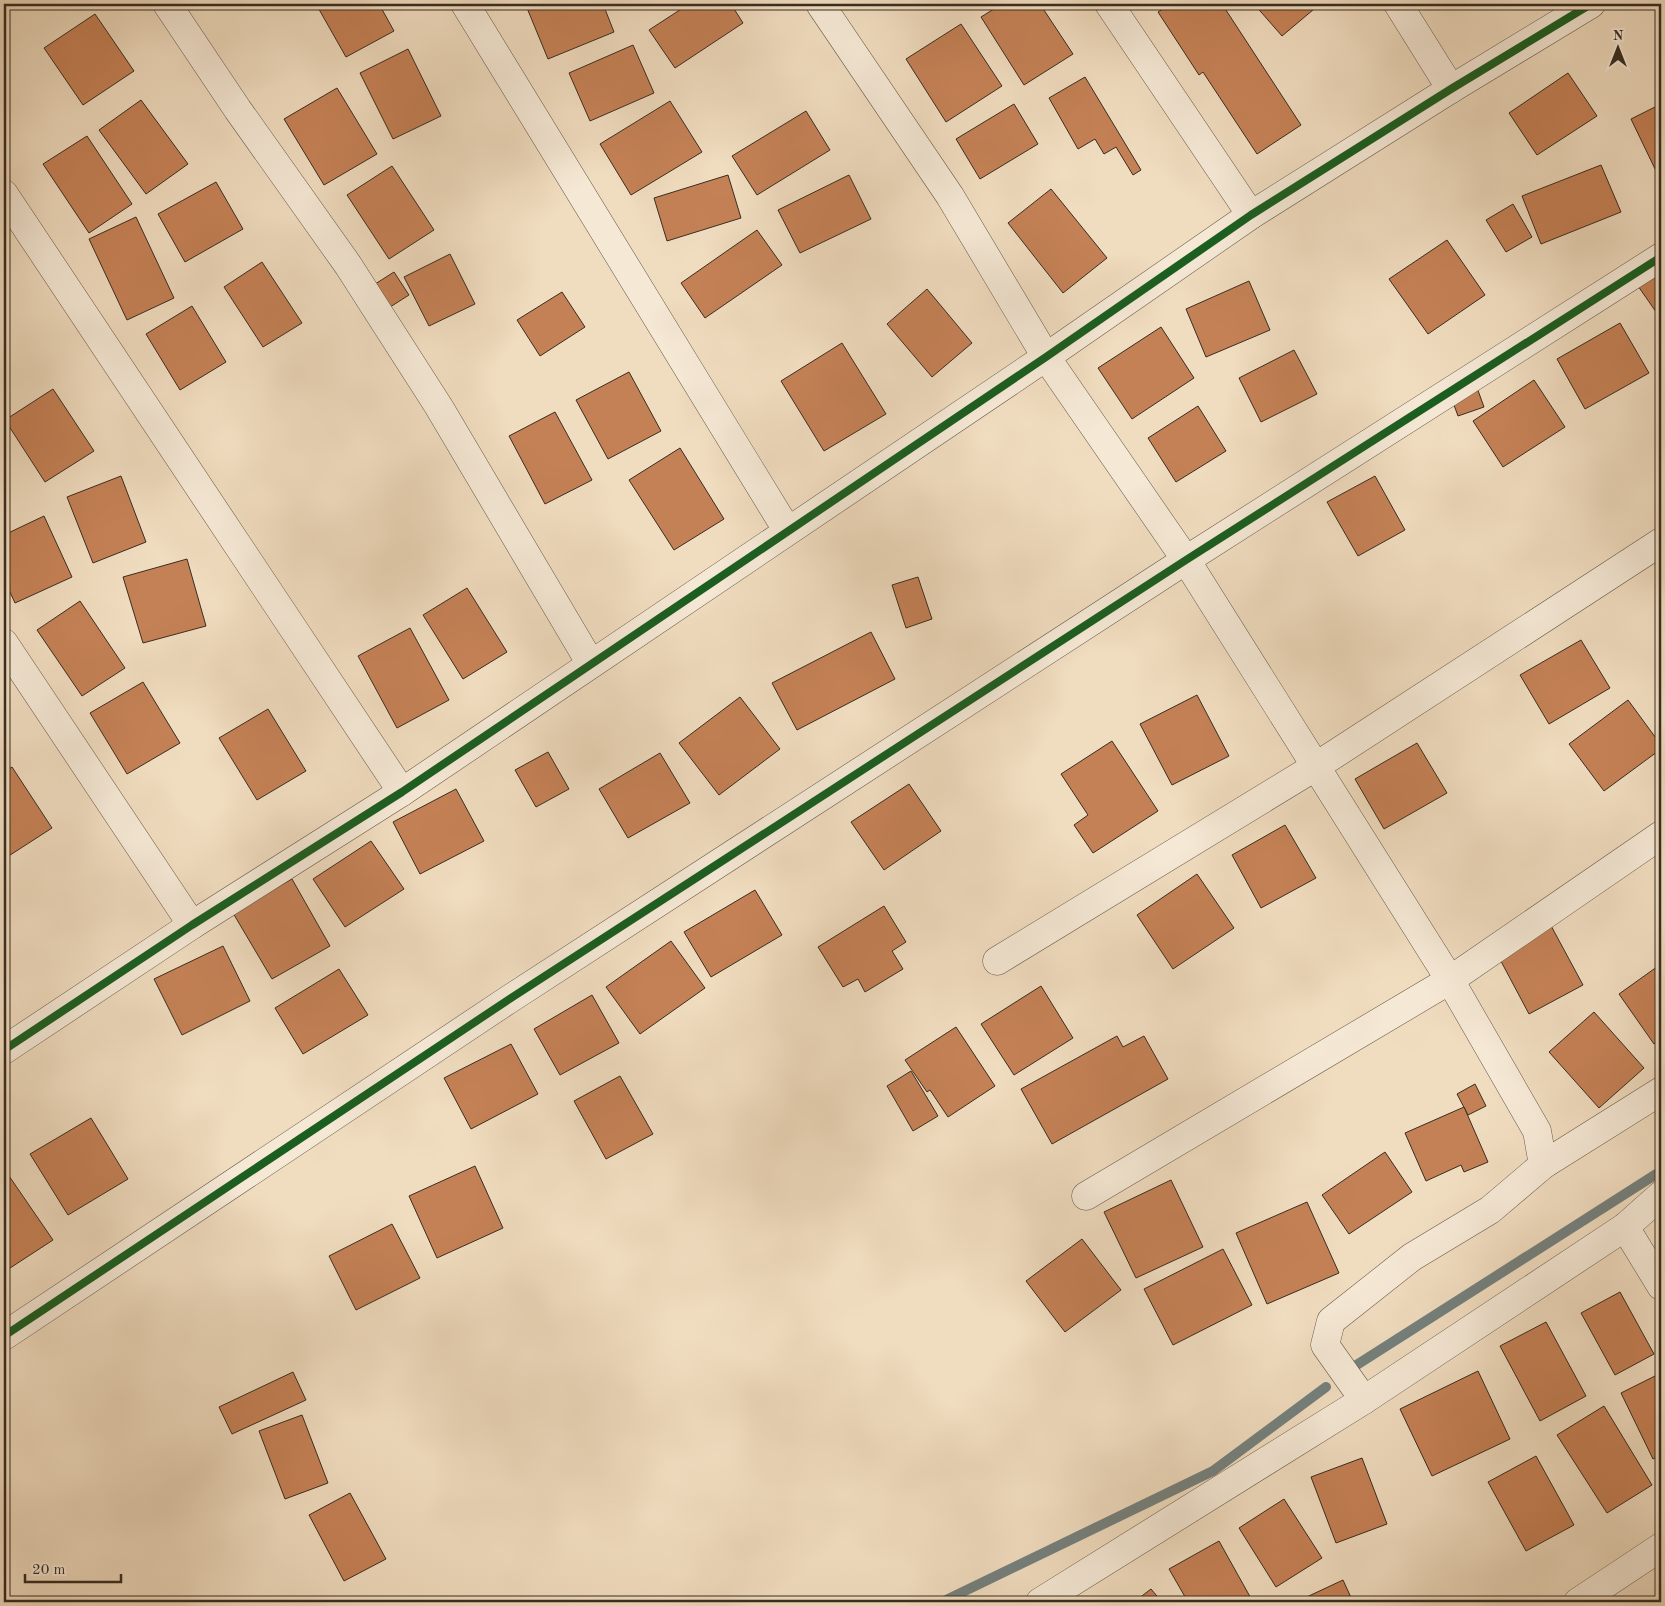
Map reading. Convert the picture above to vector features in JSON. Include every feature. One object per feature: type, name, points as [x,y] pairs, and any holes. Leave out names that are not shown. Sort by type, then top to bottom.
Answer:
[{"type":"street","points":[[167,4],[238,110],[348,265],[439,407],[591,664]]},
{"type":"street","points":[[465,4],[787,530]]},
{"type":"street","points":[[820,4],[950,196],[1046,357],[1186,560],[1450,980],[1538,1131],[1543,1165]]},
{"type":"street","points":[[1109,4],[1251,216]]},
{"type":"street","points":[[1398,4],[1451,89]]},
{"type":"street","points":[[4,1050],[192,925],[402,792],[787,530],[1046,357],[1251,216],[1451,89],[1591,4]]},
{"type":"street","points":[[4,194],[402,792]]},
{"type":"street","points":[[4,1336],[516,995],[1186,560],[1661,257]]},
{"type":"street","points":[[997,961],[1315,767],[1661,542]]},
{"type":"street","points":[[4,643],[192,925]]},
{"type":"street","points":[[1086,1196],[1450,980],[1661,835]]},
{"type":"street","points":[[1364,1400],[1325,1345],[1331,1320],[1412,1257],[1490,1210],[1543,1165],[1661,1091]]},
{"type":"street","points":[[1040,1602],[1364,1400],[1625,1227],[1661,1195]]},
{"type":"street","points":[[1625,1227],[1661,1286]]},
{"type":"street","points":[[1578,1602],[1661,1547]]},
{"type":"building","points":[[316,4],[379,4],[394,31],[346,57]]},
{"type":"building","points":[[537,4],[603,4],[614,32],[548,59],[527,8]]},
{"type":"building","points":[[689,4],[731,4],[743,23],[675,68],[649,30]]},
{"type":"building","points":[[1002,4],[1040,4],[1073,54],[1024,85],[981,17]]},
{"type":"building","points":[[1171,4],[1222,4],[1301,125],[1257,154],[1203,72],[1199,75],[1158,12]]},
{"type":"building","points":[[1254,4],[1320,4],[1282,36]]},
{"type":"building","points":[[95,14],[134,71],[83,105],[44,48]]},
{"type":"building","points":[[961,24],[1002,86],[946,122],[906,59]]},
{"type":"building","points":[[633,45],[654,93],[590,121],[569,73]]},
{"type":"building","points":[[408,49],[441,116],[393,139],[360,73]]},
{"type":"building","points":[[1568,73],[1597,116],[1537,155],[1509,113]]},
{"type":"building","points":[[1085,77],[1141,170],[1133,175],[1116,147],[1104,154],[1095,139],[1078,149],[1049,98]]},
{"type":"building","points":[[337,88],[377,154],[324,185],[284,119]]},
{"type":"building","points":[[141,100],[188,164],[146,194],[99,130]]},
{"type":"building","points":[[670,101],[702,152],[631,195],[600,144]]},
{"type":"building","points":[[1014,104],[1038,144],[980,179],[956,139]]},
{"type":"building","points":[[1661,104],[1661,170],[1657,173],[1631,119]]},
{"type":"building","points":[[806,111],[830,150],[757,195],[732,156]]},
{"type":"building","points":[[87,136],[132,204],[89,233],[43,164]]},
{"type":"building","points":[[1601,165],[1621,212],[1541,244],[1522,196]]},
{"type":"building","points":[[392,166],[434,230],[389,259],[347,195]]},
{"type":"building","points":[[728,175],[741,218],[667,241],[654,198]]},
{"type":"building","points":[[849,175],[871,219],[800,253],[778,210]]},
{"type":"building","points":[[216,182],[243,229],[185,262],[158,214]]},
{"type":"building","points":[[1051,189],[1107,258],[1063,293],[1008,223]]},
{"type":"building","points":[[1513,204],[1532,237],[1506,252],[1486,220]]},
{"type":"building","points":[[136,217],[174,298],[127,320],[89,239]]},
{"type":"building","points":[[757,230],[782,265],[705,318],[681,283]]},
{"type":"building","points":[[1447,240],[1485,295],[1428,334],[1389,279]]},
{"type":"building","points":[[450,254],[475,304],[429,326],[404,277]]},
{"type":"building","points":[[262,262],[302,323],[263,347],[224,287]]},
{"type":"building","points":[[1661,270],[1661,319],[1638,286]]},
{"type":"building","points":[[394,272],[409,295],[387,309],[372,286]]},
{"type":"building","points":[[1249,281],[1270,330],[1206,357],[1186,309]]},
{"type":"building","points":[[927,289],[972,343],[932,377],[887,324]]},
{"type":"building","points":[[562,292],[585,327],[540,356],[517,320]]},
{"type":"building","points":[[192,306],[226,362],[180,390],[146,334]]},
{"type":"building","points":[[1620,323],[1649,373],[1585,409],[1557,359]]},
{"type":"building","points":[[1161,327],[1194,378],[1132,419],[1098,368]]},
{"type":"building","points":[[842,343],[886,414],[824,451],[781,381]]},
{"type":"building","points":[[1294,350],[1317,394],[1261,422],[1239,378]]},
{"type":"building","points":[[629,372],[661,431],[608,459],[576,400]]},
{"type":"building","points":[[1534,380],[1565,427],[1503,467],[1473,421]]},
{"type":"building","points":[[1476,385],[1484,407],[1458,416],[1450,394]]},
{"type":"building","points":[[53,389],[94,451],[45,482],[5,420]]},
{"type":"building","points":[[1198,406],[1226,451],[1176,482],[1148,438]]},
{"type":"building","points":[[555,412],[592,480],[545,504],[509,436]]},
{"type":"building","points":[[680,448],[724,519],[674,550],[629,480]]},
{"type":"building","points":[[121,476],[146,542],[93,563],[67,497]]},
{"type":"building","points":[[1375,476],[1405,530],[1358,556],[1327,502]]},
{"type":"building","points":[[44,516],[72,577],[15,603],[4,579],[4,535]]},
{"type":"building","points":[[187,559],[206,626],[143,643],[123,577]]},
{"type":"building","points":[[918,577],[932,619],[906,628],[892,585]]},
{"type":"building","points":[[467,588],[507,652],[463,679],[423,615]]},
{"type":"building","points":[[80,601],[125,668],[82,696],[37,630]]},
{"type":"building","points":[[410,628],[449,700],[397,728],[358,656]]},
{"type":"building","points":[[871,632],[895,679],[797,730],[772,683]]},
{"type":"building","points":[[1581,640],[1610,688],[1549,724],[1520,675]]},
{"type":"building","points":[[143,682],[180,743],[127,774],[90,713]]},
{"type":"building","points":[[1197,695],[1229,756],[1172,785],[1140,724]]},
{"type":"building","points":[[740,697],[780,749],[719,795],[679,743]]},
{"type":"building","points":[[1628,700],[1661,745],[1661,749],[1604,791],[1569,744]]},
{"type":"building","points":[[268,709],[306,771],[257,800],[219,738]]},
{"type":"building","points":[[1112,741],[1158,811],[1093,853],[1074,825],[1088,815],[1061,774]]},
{"type":"building","points":[[1417,743],[1447,793],[1384,829],[1355,779]]},
{"type":"building","points":[[548,752],[569,789],[536,807],[515,770]]},
{"type":"building","points":[[660,753],[690,803],[628,838],[599,789]]},
{"type":"building","points":[[12,767],[52,828],[4,859],[4,772]]},
{"type":"building","points":[[909,784],[941,831],[884,870],[851,822]]},
{"type":"building","points":[[456,789],[484,841],[420,874],[393,822]]},
{"type":"building","points":[[1285,825],[1316,878],[1261,908],[1232,855]]},
{"type":"building","points":[[371,841],[404,889],[345,927],[313,879]]},
{"type":"building","points":[[1197,874],[1234,928],[1173,969],[1137,915]]},
{"type":"building","points":[[292,879],[330,946],[272,979],[233,913]]},
{"type":"building","points":[[755,890],[782,935],[711,977],[684,932]]},
{"type":"building","points":[[884,906],[906,942],[892,951],[903,969],[865,992],[858,979],[843,987],[818,947]]},
{"type":"building","points":[[1549,922],[1583,985],[1529,1014],[1495,950]]},
{"type":"building","points":[[671,941],[705,988],[640,1034],[606,987]]},
{"type":"building","points":[[223,946],[250,1001],[182,1035],[154,979]]},
{"type":"building","points":[[1661,964],[1661,1039],[1654,1044],[1619,994]]},
{"type":"building","points":[[339,969],[368,1015],[303,1054],[275,1008]]},
{"type":"building","points":[[1041,986],[1073,1038],[1014,1075],[981,1024]]},
{"type":"building","points":[[592,995],[619,1043],[560,1075],[534,1029]]},
{"type":"building","points":[[1594,1012],[1644,1068],[1599,1108],[1549,1052]]},
{"type":"building","points":[[956,1027],[995,1086],[948,1117],[930,1090],[927,1092],[905,1060]]},
{"type":"building","points":[[1117,1036],[1123,1047],[1144,1036],[1168,1079],[1052,1144],[1021,1089]]},
{"type":"building","points":[[511,1044],[538,1094],[471,1129],[444,1078]]},
{"type":"building","points":[[911,1071],[938,1116],[913,1131],[887,1086]]},
{"type":"building","points":[[620,1076],[653,1134],[606,1159],[574,1101]]},
{"type":"building","points":[[1475,1084],[1486,1106],[1468,1115],[1457,1094]]},
{"type":"building","points":[[1464,1107],[1488,1162],[1464,1172],[1461,1165],[1426,1181],[1405,1133]]},
{"type":"building","points":[[91,1118],[128,1179],[68,1215],[30,1154]]},
{"type":"building","points":[[1385,1152],[1412,1192],[1349,1234],[1322,1195]]},
{"type":"building","points":[[475,1166],[503,1228],[437,1258],[409,1196]]},
{"type":"building","points":[[7,1173],[53,1240],[7,1270],[4,1265],[4,1175]]},
{"type":"building","points":[[1171,1180],[1203,1247],[1136,1278],[1104,1212]]},
{"type":"building","points":[[1307,1202],[1339,1273],[1267,1304],[1236,1233]]},
{"type":"building","points":[[392,1224],[420,1278],[356,1310],[329,1256]]},
{"type":"building","points":[[1082,1239],[1121,1290],[1065,1332],[1026,1281]]},
{"type":"building","points":[[1223,1249],[1252,1305],[1173,1345],[1144,1289]]},
{"type":"building","points":[[1620,1292],[1654,1354],[1615,1375],[1581,1313]]},
{"type":"building","points":[[1546,1322],[1586,1396],[1540,1421],[1500,1346]]},
{"type":"building","points":[[1478,1371],[1510,1439],[1432,1476],[1400,1409]]},
{"type":"building","points":[[293,1372],[306,1400],[232,1434],[219,1407]]},
{"type":"building","points":[[1661,1373],[1661,1455],[1653,1459],[1621,1393]]},
{"type":"building","points":[[1604,1406],[1652,1485],[1607,1513],[1557,1435]]},
{"type":"building","points":[[302,1415],[328,1483],[285,1499],[259,1431]]},
{"type":"building","points":[[1536,1456],[1574,1525],[1526,1551],[1488,1482]]},
{"type":"building","points":[[1362,1458],[1387,1524],[1336,1543],[1311,1477]]},
{"type":"building","points":[[350,1493],[386,1559],[344,1581],[309,1515]]},
{"type":"building","points":[[1284,1499],[1322,1558],[1276,1587],[1239,1528]]},
{"type":"building","points":[[1219,1541],[1253,1602],[1188,1602],[1169,1569]]},
{"type":"building","points":[[1343,1580],[1353,1602],[1296,1602]]},
{"type":"building","points":[[1151,1589],[1162,1602],[1134,1602]]},
{"type":"waterway","points":[[1355,1366],[1661,1171]]},
{"type":"waterway","points":[[942,1602],[1213,1471],[1326,1387]]},
{"type":"cycle path","points":[[4,1050],[192,925],[402,792],[1046,357],[1251,215],[1451,89],[1591,4]]},
{"type":"cycle path","points":[[4,1336],[508,1000],[1186,560],[1661,257]]}]
